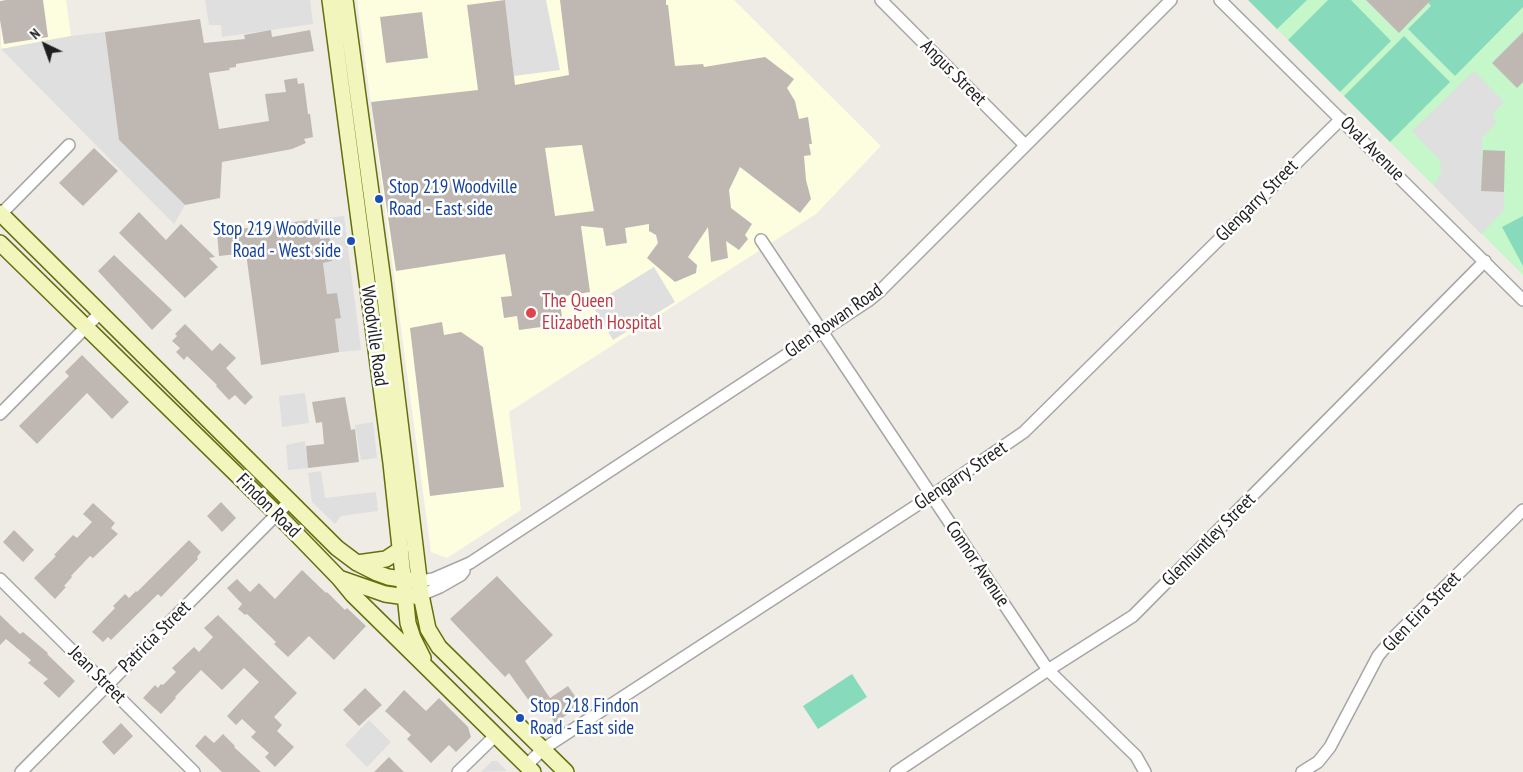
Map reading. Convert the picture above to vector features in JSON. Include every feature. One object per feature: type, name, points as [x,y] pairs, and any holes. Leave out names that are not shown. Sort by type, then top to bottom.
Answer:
[{"type":"main road","name":"Woodville Road","points":[[330,0],[392,463],[408,623],[413,638],[428,668]]},
{"type":"main road","name":"Woodville Road","points":[[345,0],[383,281],[421,588]]},
{"type":"main road","name":"Findon Road","points":[[0,213],[337,548],[357,563],[388,577],[404,580],[421,588]]},
{"type":"main road","name":"Findon Road","points":[[0,243],[277,514],[353,594],[530,768]]},
{"type":"main road","points":[[357,563],[386,559],[401,549]]},
{"type":"main road","points":[[339,578],[385,594],[406,597],[421,588],[428,629],[439,647],[566,772]]},
{"type":"street","name":"Angus Street","points":[[880,0],[1025,145]]},
{"type":"street","name":"Glen Rowan Road","points":[[421,588],[461,575],[470,563],[868,301],[1171,0]]},
{"type":"street","name":"Oval Avenue","points":[[1220,0],[1523,300]]},
{"type":"street","name":"Glengarry Street","points":[[530,768],[543,749],[932,496],[1024,432],[1341,119]]},
{"type":"street","points":[[0,213],[69,145]]},
{"type":"street","name":"Connor Avenue","points":[[761,240],[1048,670],[1136,756],[1145,772]]},
{"type":"street","name":"Glenhuntley Street","points":[[896,772],[1048,670],[1133,616],[1485,261]]},
{"type":"street","points":[[0,414],[101,312]]},
{"type":"street","name":"Patricia Street","points":[[21,772],[290,502]]},
{"type":"street","name":"Glen Eira Street","points":[[1302,772],[1318,762],[1330,747],[1378,656],[1393,638],[1523,510]]},
{"type":"street","name":"Jean Street","points":[[0,579],[194,772]]},
{"type":"street","points":[[458,772],[496,735]]},
{"type":"shaded area","points":[[0,0],[66,0],[71,36],[1,49]]},
{"type":"shaded area","points":[[205,0],[310,0],[313,24],[222,37],[221,25],[209,25]]},
{"type":"shaded area","name":"The Queen Elizabeth Hospital","points":[[357,0],[734,0],[881,146],[816,214],[509,412],[521,510],[447,558],[431,552]]},
{"type":"shaded area","points":[[505,0],[546,0],[560,70],[514,76]]},
{"type":"shaded area","points":[[105,32],[119,140],[185,205],[174,224],[1,49],[71,36]]},
{"type":"shaded area","points":[[1474,71],[1504,102],[1493,113],[1496,123],[1482,138],[1481,190],[1504,191],[1504,210],[1481,234],[1434,186],[1441,173],[1440,160],[1412,131]]},
{"type":"shaded area","points":[[344,216],[361,350],[339,352],[336,329],[330,319],[341,317],[337,293],[327,294],[323,263],[332,261],[335,254],[333,244],[329,238],[320,239],[317,219]]},
{"type":"shaded area","points":[[654,267],[675,302],[613,340],[592,305]]},
{"type":"shaded area","points":[[305,393],[309,423],[282,427],[279,396]]},
{"type":"shaded area","points":[[373,422],[377,458],[361,460],[355,425]]},
{"type":"shaded area","points":[[305,441],[308,468],[288,470],[286,445]]},
{"type":"shaded area","points":[[321,471],[325,498],[376,492],[378,511],[341,516],[335,524],[312,502],[308,473]]},
{"type":"shaded area","points":[[369,720],[391,742],[367,767],[345,745]]},
{"type":"shaded area","points":[[492,761],[497,761],[507,771],[481,772]]},
{"type":"green space","points":[[1248,0],[1523,0],[1523,275]]},
{"type":"green space","points":[[1248,0],[1307,0],[1277,29]]},
{"type":"green space","points":[[1328,0],[1351,0],[1391,41],[1340,92],[1288,40]]},
{"type":"green space","points":[[1426,0],[1523,0],[1523,7],[1455,76],[1408,29],[1431,6]]},
{"type":"green space","points":[[1404,36],[1450,82],[1390,142],[1344,96]]},
{"type":"green space","points":[[1523,216],[1523,266],[1502,227]]},
{"type":"green space","points":[[852,674],[867,697],[818,729],[803,706]]},
{"type":"building","points":[[43,0],[48,37],[4,44],[0,20],[0,1]]},
{"type":"building","points":[[505,0],[515,85],[569,75],[560,0],[666,0],[675,66],[703,64],[704,67],[765,57],[794,79],[787,88],[795,101],[799,119],[808,117],[812,144],[809,144],[811,155],[804,156],[806,180],[811,199],[800,213],[740,167],[729,190],[731,208],[752,224],[745,235],[748,239],[739,250],[726,241],[728,258],[711,262],[708,227],[688,257],[697,265],[696,273],[675,282],[647,258],[658,243],[656,235],[649,231],[649,224],[625,228],[627,243],[606,246],[603,228],[581,226],[590,292],[559,297],[562,317],[540,321],[541,327],[519,330],[517,316],[504,318],[501,297],[512,296],[505,254],[396,271],[371,102],[478,90],[467,5]],"holes":[[[582,145],[594,211],[555,216],[545,148]]]},
{"type":"building","points":[[1366,0],[1431,0],[1399,33]]},
{"type":"building","points":[[422,12],[428,58],[386,63],[380,17]]},
{"type":"building","points":[[200,19],[204,43],[245,39],[244,35],[271,30],[272,37],[310,30],[314,51],[236,64],[236,67],[229,68],[230,70],[209,73],[219,129],[269,121],[265,94],[286,92],[284,80],[297,78],[298,84],[304,83],[313,137],[304,139],[306,143],[292,149],[222,162],[220,198],[185,205],[119,140],[105,32]]},
{"type":"building","points":[[1523,32],[1523,82],[1517,88],[1492,63]]},
{"type":"building","points":[[94,148],[118,171],[83,206],[59,183]]},
{"type":"building","points":[[1483,150],[1505,151],[1504,192],[1481,191]]},
{"type":"building","points":[[139,212],[166,240],[181,224],[215,257],[209,258],[218,267],[185,298],[119,233]]},
{"type":"building","points":[[317,219],[320,239],[329,238],[333,244],[335,254],[332,261],[323,263],[327,294],[337,293],[341,318],[335,319],[339,352],[261,365],[246,253],[219,256],[217,232]]},
{"type":"building","points":[[114,255],[172,310],[152,330],[98,271]]},
{"type":"building","points":[[442,322],[444,335],[461,332],[483,347],[504,487],[430,496],[410,328]]},
{"type":"building","points":[[185,324],[212,351],[220,343],[236,358],[226,368],[253,397],[245,405],[235,395],[229,400],[217,385],[187,356],[184,360],[176,352],[180,348],[172,341],[177,336],[175,334]]},
{"type":"building","points":[[82,355],[129,402],[112,419],[87,393],[37,444],[19,426],[69,376],[65,372]]},
{"type":"building","points":[[345,397],[351,430],[355,429],[359,462],[308,468],[306,446],[324,444],[322,422],[316,423],[312,402]]},
{"type":"building","points":[[221,502],[236,518],[222,532],[207,516]]},
{"type":"building","points":[[93,503],[115,523],[111,528],[118,534],[93,558],[90,556],[71,576],[64,586],[66,587],[55,599],[34,578],[56,556],[54,555],[73,535],[77,538],[92,522],[83,514]]},
{"type":"building","points":[[14,530],[34,550],[23,562],[3,542]]},
{"type":"building","points":[[189,540],[201,552],[197,557],[198,559],[161,597],[158,594],[111,640],[108,637],[103,642],[92,632],[115,608],[113,606],[125,594],[129,598],[137,592]]},
{"type":"building","points":[[302,570],[345,610],[347,608],[366,626],[334,660],[309,636],[288,657],[274,644],[276,642],[247,614],[245,615],[238,609],[242,604],[227,588],[237,579],[250,592],[259,583],[275,599]]},
{"type":"building","points":[[497,576],[553,635],[525,661],[550,698],[568,686],[581,705],[555,723],[540,700],[532,705],[509,673],[505,677],[450,619]]},
{"type":"building","points":[[0,615],[20,634],[23,632],[48,653],[75,681],[59,698],[43,683],[48,679],[28,663],[31,660],[6,639],[0,645]]},
{"type":"building","points":[[218,615],[297,693],[274,717],[282,725],[277,731],[294,747],[275,767],[265,757],[269,753],[251,737],[256,732],[242,719],[236,725],[227,716],[259,682],[244,668],[222,690],[201,670],[161,714],[143,698],[155,685],[158,688],[161,684],[163,685],[176,672],[172,668],[194,647],[199,652],[213,637],[204,628]]},
{"type":"building","points":[[365,688],[382,705],[359,726],[343,710]]},
{"type":"building","points":[[404,690],[426,711],[439,698],[468,727],[471,737],[456,752],[449,745],[431,763],[407,739],[411,735],[385,711]]},
{"type":"building","points":[[121,723],[133,736],[114,755],[102,742]]},
{"type":"building","points":[[223,734],[261,772],[222,772],[195,746],[205,735],[214,743]]},
{"type":"building","points":[[389,757],[404,772],[374,772]]},
{"type":"place","name":"Stop 219 Woodville Road - East side","points":[[379,199]]},
{"type":"place","name":"Stop 219 Woodville Road - West side","points":[[351,241]]},
{"type":"place","name":"The Queen Elizabeth Hospital","points":[[531,313]]},
{"type":"place","name":"Stop 218 Findon Road - East side","points":[[520,718]]}]
